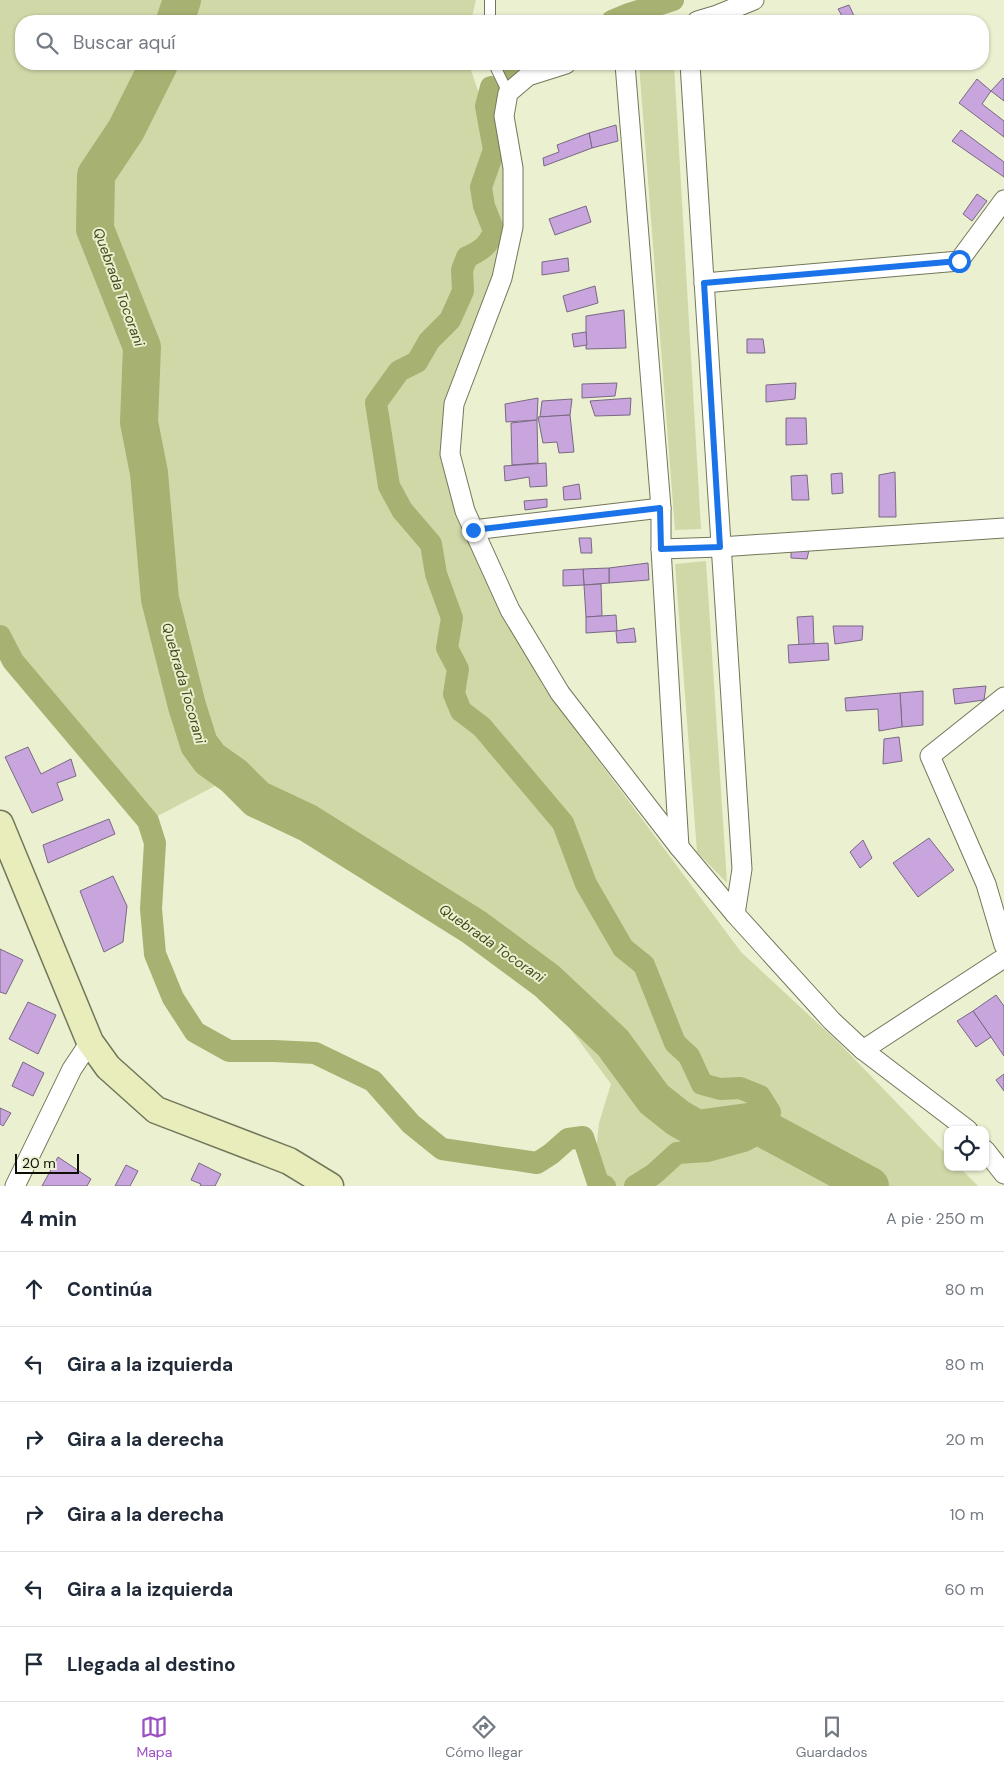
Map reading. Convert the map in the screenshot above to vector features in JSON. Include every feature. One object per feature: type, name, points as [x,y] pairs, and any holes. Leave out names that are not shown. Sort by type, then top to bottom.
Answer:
[{"type":"street","points":[[717,15],[754,0]]},
{"type":"street","points":[[547,70],[528,76],[508,94],[504,116],[513,168],[513,227],[502,278],[454,404],[450,454],[464,511],[510,610],[560,693],[679,847],[735,914],[832,1021],[863,1050],[963,1126]]},
{"type":"street","points":[[625,70],[660,508],[679,847]]},
{"type":"street","points":[[690,70],[742,869],[735,914]]},
{"type":"street","points":[[704,283],[959,261],[1004,200]]},
{"type":"street","points":[[473,530],[660,508]]},
{"type":"street","points":[[661,549],[720,547],[1004,528]]},
{"type":"street","points":[[1004,696],[930,756],[986,884],[1004,945]]},
{"type":"street","points":[[0,824],[90,1042],[108,1067],[156,1110],[289,1161],[330,1186]]},
{"type":"street","points":[[863,1050],[1004,958]]},
{"type":"street","points":[[15,1186],[72,1069],[90,1042]]},
{"type":"street","points":[[989,1155],[1004,1174]]},
{"type":"lane","points":[[490,0],[490,15]]},
{"type":"lane","points":[[497,70],[508,94]]},
{"type":"green space","points":[[0,0],[476,0],[472,15],[15,15],[15,70],[471,70],[516,204],[446,428],[459,498],[543,686],[741,952],[840,1044],[944,1152],[944,1171],[963,1171],[978,1186],[592,1186],[599,1123],[611,1084],[566,1023],[462,923],[308,823],[257,799],[234,776],[148,821],[13,661],[0,636]]},
{"type":"green space","points":[[639,70],[674,70],[701,529],[675,530]]},
{"type":"green space","points":[[706,561],[727,883],[697,852],[675,564]]},
{"type":"building","points":[[849,5],[854,15],[842,15],[838,9]]},
{"type":"building","points":[[977,79],[991,91],[982,104],[1004,121],[1004,137],[959,103]]},
{"type":"building","points":[[1004,79],[1004,101],[991,91]]},
{"type":"building","points":[[616,125],[618,141],[592,148],[589,133]]},
{"type":"building","points":[[961,130],[1004,162],[1004,177],[952,141]]},
{"type":"building","points":[[589,133],[592,148],[544,166],[543,158],[559,152],[557,145]]},
{"type":"building","points":[[977,194],[987,201],[972,221],[963,214]]},
{"type":"building","points":[[586,206],[591,222],[555,235],[549,219]]},
{"type":"building","points":[[568,258],[569,271],[542,275],[542,262]]},
{"type":"building","points":[[595,286],[598,303],[567,312],[563,296]]},
{"type":"building","points":[[624,310],[626,348],[586,349],[586,316]]},
{"type":"building","points":[[586,332],[587,345],[574,347],[572,334]]},
{"type":"building","points":[[747,339],[763,339],[765,353],[747,353]]},
{"type":"building","points":[[617,383],[615,396],[582,398],[582,384]]},
{"type":"building","points":[[796,383],[795,399],[766,402],[766,385]]},
{"type":"building","points":[[538,398],[537,420],[506,422],[505,404]]},
{"type":"building","points":[[631,398],[630,415],[595,416],[590,401]]},
{"type":"building","points":[[572,399],[570,415],[540,417],[542,401]]},
{"type":"building","points":[[570,415],[574,452],[559,453],[557,442],[543,443],[538,417]]},
{"type":"building","points":[[786,418],[806,418],[807,444],[786,445]]},
{"type":"building","points":[[537,420],[538,463],[512,465],[511,423]]},
{"type":"building","points":[[546,463],[547,486],[530,487],[529,477],[505,481],[504,466]]},
{"type":"building","points":[[895,472],[896,517],[879,517],[879,475]]},
{"type":"building","points":[[842,473],[843,493],[832,494],[831,474]]},
{"type":"building","points":[[807,475],[809,500],[792,500],[791,476]]},
{"type":"building","points":[[579,484],[581,499],[564,500],[563,487]]},
{"type":"building","points":[[547,499],[547,507],[525,510],[524,501]]},
{"type":"building","points":[[579,538],[591,538],[592,553],[581,553]]},
{"type":"building","points":[[791,549],[809,550],[807,559],[791,558]]},
{"type":"building","points":[[648,563],[649,580],[609,583],[609,568]]},
{"type":"building","points":[[609,568],[609,583],[584,585],[583,569]]},
{"type":"building","points":[[583,569],[584,585],[563,586],[563,570]]},
{"type":"building","points":[[601,584],[602,616],[586,617],[584,585]]},
{"type":"building","points":[[616,615],[616,631],[586,633],[586,617]]},
{"type":"building","points":[[813,616],[814,645],[799,645],[797,617]]},
{"type":"building","points":[[833,626],[863,626],[862,640],[835,644]]},
{"type":"building","points":[[634,628],[636,642],[617,643],[616,631]]},
{"type":"building","points":[[828,643],[829,660],[789,663],[788,645]]},
{"type":"building","points":[[986,686],[984,700],[955,704],[953,689]]},
{"type":"building","points":[[923,691],[923,725],[902,727],[900,693]]},
{"type":"building","points":[[900,693],[902,727],[879,731],[878,709],[846,711],[845,698]]},
{"type":"building","points":[[899,737],[902,761],[883,764],[884,739]]},
{"type":"building","points":[[28,747],[41,774],[71,759],[76,776],[57,783],[63,800],[32,813],[5,757]]},
{"type":"building","points":[[109,819],[115,834],[48,863],[43,845]]},
{"type":"building","points":[[929,838],[954,870],[918,897],[893,863]]},
{"type":"building","points":[[863,840],[872,858],[860,868],[850,852]]},
{"type":"building","points":[[113,876],[127,906],[123,942],[104,952],[80,891]]},
{"type":"building","points":[[0,949],[23,960],[6,994],[0,992]]},
{"type":"building","points":[[996,995],[1004,1006],[1004,1056],[973,1011]]},
{"type":"building","points":[[28,1002],[56,1015],[38,1054],[9,1039]]},
{"type":"building","points":[[973,1011],[991,1037],[976,1047],[957,1021]]},
{"type":"building","points":[[23,1062],[44,1073],[33,1096],[12,1086]]},
{"type":"building","points":[[1004,1074],[1004,1091],[996,1080]]},
{"type":"building","points":[[0,1108],[11,1113],[3,1126],[0,1124]]},
{"type":"building","points":[[58,1157],[91,1179],[87,1186],[42,1186]]},
{"type":"building","points":[[199,1163],[221,1174],[215,1186],[200,1186],[201,1184],[191,1180]]},
{"type":"building","points":[[126,1165],[138,1171],[130,1186],[115,1186]]},
{"type":"waterway","name":"Quebrada Tocorani","points":[[177,15],[182,0]]},
{"type":"waterway","points":[[627,15],[673,0]]},
{"type":"waterway","name":"Quebrada Tocorani","points":[[156,70],[126,130],[96,175],[95,229],[142,347],[139,422],[149,473],[160,599],[187,706],[199,744],[210,759],[234,776],[257,799],[308,823],[474,927],[547,981],[613,1043],[654,1099],[678,1118],[697,1129],[755,1121],[768,1131],[870,1186]]},
{"type":"waterway","points":[[491,87],[486,106],[494,150],[481,187],[484,206],[494,231],[484,247],[467,257],[462,270],[463,291],[450,320],[429,341],[417,362],[399,371],[376,403],[389,486],[402,510],[431,544],[436,574],[452,618],[447,648],[458,669],[454,694],[461,711],[482,727],[563,823],[586,884],[623,948],[644,965],[675,1043],[689,1056],[702,1084],[720,1089],[740,1088],[760,1096],[770,1112],[765,1130],[744,1141],[708,1151],[677,1153],[654,1174],[635,1186]]},
{"type":"waterway","points":[[0,636],[13,661],[148,821],[155,843],[151,909],[155,954],[173,998],[195,1032],[229,1051],[315,1053],[373,1081],[411,1124],[442,1149],[537,1163],[568,1139],[583,1137],[598,1183],[605,1186]]},
{"type":"route","points":[[473,530],[660,508],[661,549],[720,547],[704,283],[959,261]]}]
